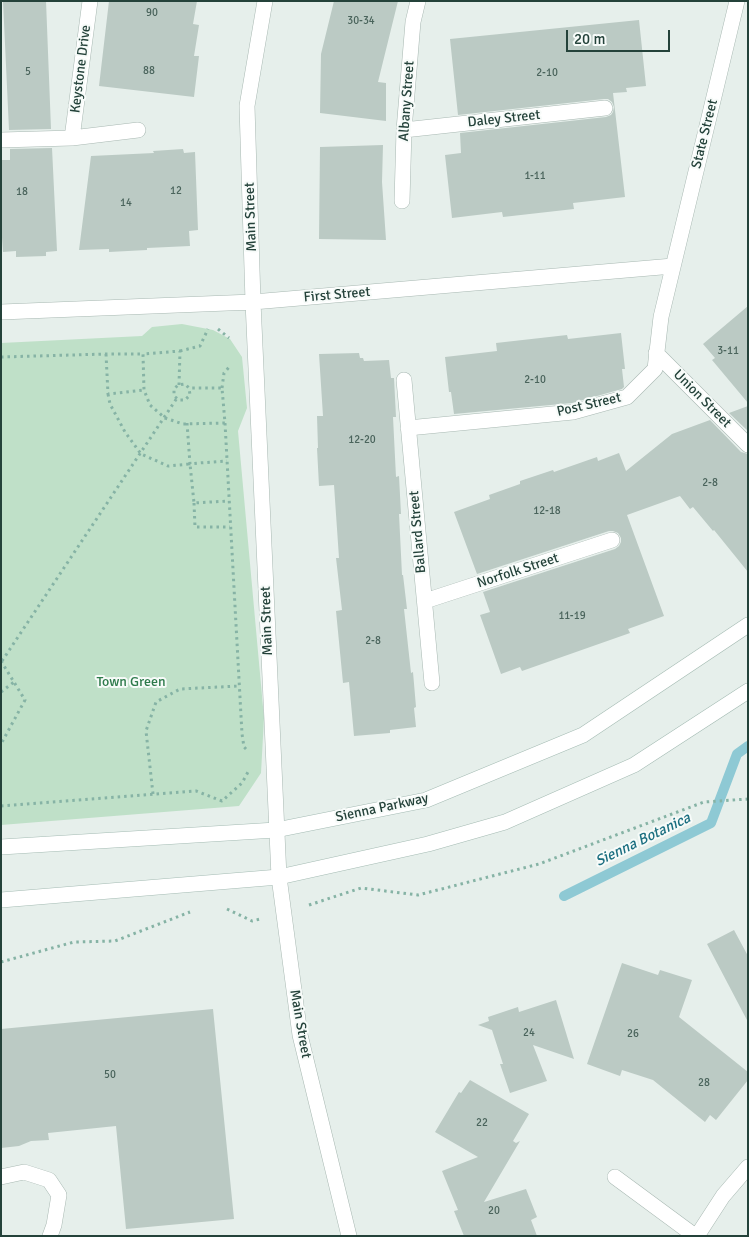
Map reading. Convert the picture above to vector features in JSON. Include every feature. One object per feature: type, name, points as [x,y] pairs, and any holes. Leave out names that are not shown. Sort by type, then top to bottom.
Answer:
[{"type":"street","name":"Keystone Drive","points":[[72,138],[90,1]]},
{"type":"street","name":"Main Street","points":[[265,1],[247,106],[253,302],[279,877],[300,1035],[349,1236]]},
{"type":"street","name":"Albany Street","points":[[402,201],[404,130],[413,22],[418,1]]},
{"type":"street","name":"State Street","points":[[673,266],[737,1]]},
{"type":"street","name":"Daley Street","points":[[404,130],[605,108]]},
{"type":"street","points":[[1,140],[72,138],[138,130]]},
{"type":"street","name":"First Street","points":[[1,312],[253,302],[673,266]]},
{"type":"street","name":"Post Street","points":[[408,428],[573,412],[627,397],[654,369],[661,317],[673,266]]},
{"type":"street","name":"Union Street","points":[[656,353],[748,445]]},
{"type":"street","name":"Ballard Street","points":[[404,380],[432,683]]},
{"type":"street","name":"Norfolk Street","points":[[424,601],[612,540]]},
{"type":"street","name":"Sienna Parkway","points":[[1,847],[276,830],[426,800],[583,735],[748,625]]},
{"type":"street","points":[[1,900],[279,877],[428,844],[505,822],[634,765],[748,691]]},
{"type":"street","points":[[615,1178],[696,1236],[723,1196],[748,1167]]},
{"type":"street","points":[[1,1177],[24,1172],[49,1180],[59,1195],[54,1225],[50,1236]]},
{"type":"path","points":[[1,357],[143,354],[180,351],[200,346],[209,326],[219,330],[234,343]]},
{"type":"path","points":[[180,351],[179,384],[174,390],[174,396],[179,400],[185,400],[190,395],[189,388]]},
{"type":"path","points":[[106,354],[110,404],[125,432],[141,454],[168,466],[227,461]]},
{"type":"path","points":[[143,354],[144,390],[150,405],[165,418],[183,424],[225,423]]},
{"type":"path","points":[[234,362],[224,373],[222,388],[242,734],[244,747],[250,753]]},
{"type":"path","points":[[179,384],[184,384],[189,388],[222,388]]},
{"type":"path","points":[[108,394],[144,390]]},
{"type":"path","points":[[1,744],[24,700],[1,661],[178,398]]},
{"type":"path","points":[[187,424],[195,527],[230,527]]},
{"type":"path","points":[[194,504],[229,501]]},
{"type":"path","points":[[1,692],[14,682]]},
{"type":"path","points":[[153,794],[146,732],[156,702],[180,689],[239,686]]},
{"type":"path","points":[[1,806],[196,791],[222,801],[242,783],[252,767]]},
{"type":"path","points":[[219,904],[252,921],[284,914],[361,888],[418,895],[539,864],[704,802],[748,799]]},
{"type":"path","points":[[1,962],[74,942],[115,941],[197,910]]},
{"type":"green space","name":"Town Green","points":[[182,324],[213,330],[230,339],[242,357],[247,408],[238,431],[264,718],[261,773],[239,806],[1,825],[1,343],[142,336],[152,327]]},
{"type":"building","points":[[3,1],[46,1],[51,129],[9,130]]},
{"type":"building","points":[[109,1],[197,1],[193,24],[199,25],[194,56],[199,56],[194,97],[99,86]]},
{"type":"building","points":[[334,1],[398,1],[378,82],[386,83],[386,121],[320,113],[321,54]]},
{"type":"building","points":[[639,20],[646,86],[626,88],[627,92],[613,93],[625,197],[573,203],[574,209],[503,217],[502,212],[452,218],[445,155],[461,153],[460,133],[606,117],[611,115],[614,107],[612,102],[604,99],[458,115],[450,39]]},
{"type":"building","points":[[383,145],[382,182],[386,240],[319,239],[320,147]]},
{"type":"building","points":[[52,148],[57,251],[46,252],[46,256],[16,257],[16,251],[3,252],[1,160],[10,160],[10,149]]},
{"type":"building","points":[[183,149],[184,153],[195,152],[198,230],[189,231],[190,246],[109,252],[109,249],[79,250],[91,156],[154,153],[153,151]]},
{"type":"building","points":[[748,306],[748,403],[712,360],[715,358],[703,344]]},
{"type":"building","points":[[621,333],[625,369],[622,369],[624,387],[622,389],[572,403],[454,414],[451,392],[449,392],[445,357],[497,351],[496,343],[567,335],[568,339]]},
{"type":"building","points":[[359,353],[360,358],[363,358],[364,361],[389,360],[391,378],[394,378],[396,417],[393,417],[396,477],[399,476],[402,575],[407,609],[404,609],[411,673],[413,672],[416,727],[390,730],[390,733],[354,736],[349,682],[343,683],[336,611],[342,610],[336,558],[339,558],[334,485],[319,486],[317,416],[323,416],[319,354]]},
{"type":"building","points":[[748,406],[748,431],[729,413]]},
{"type":"building","points":[[710,420],[741,452],[748,454],[748,572],[714,530],[693,507],[690,509],[680,496],[627,515],[664,616],[628,629],[630,633],[522,671],[520,667],[501,674],[480,615],[490,612],[483,592],[615,549],[619,546],[621,538],[618,533],[609,531],[477,574],[454,512],[490,499],[489,495],[520,484],[520,481],[553,470],[554,472],[597,457],[598,461],[619,453],[626,471],[672,434]]},
{"type":"building","points":[[734,930],[748,956],[748,1022],[707,944]]},
{"type":"building","points":[[622,963],[658,975],[660,970],[692,980],[679,1017],[748,1072],[748,1080],[716,1120],[710,1115],[705,1122],[653,1080],[622,1070],[620,1076],[587,1064]]},
{"type":"building","points":[[556,1000],[574,1059],[533,1045],[547,1081],[510,1093],[500,1064],[503,1064],[492,1030],[478,1025],[489,1021],[488,1017],[518,1007],[519,1012]]},
{"type":"building","points":[[213,1009],[234,1219],[126,1229],[116,1126],[48,1133],[49,1140],[31,1141],[19,1146],[1,1148],[1,1029]]},
{"type":"building","points":[[470,1080],[529,1114],[513,1141],[516,1143],[520,1141],[484,1202],[526,1189],[537,1217],[531,1220],[537,1236],[464,1236],[454,1211],[458,1210],[442,1171],[478,1157],[435,1132],[459,1092],[461,1093]]},
{"type":"waterway","name":"Sienna Botanica","points":[[564,896],[711,823],[737,754],[748,746]]}]
